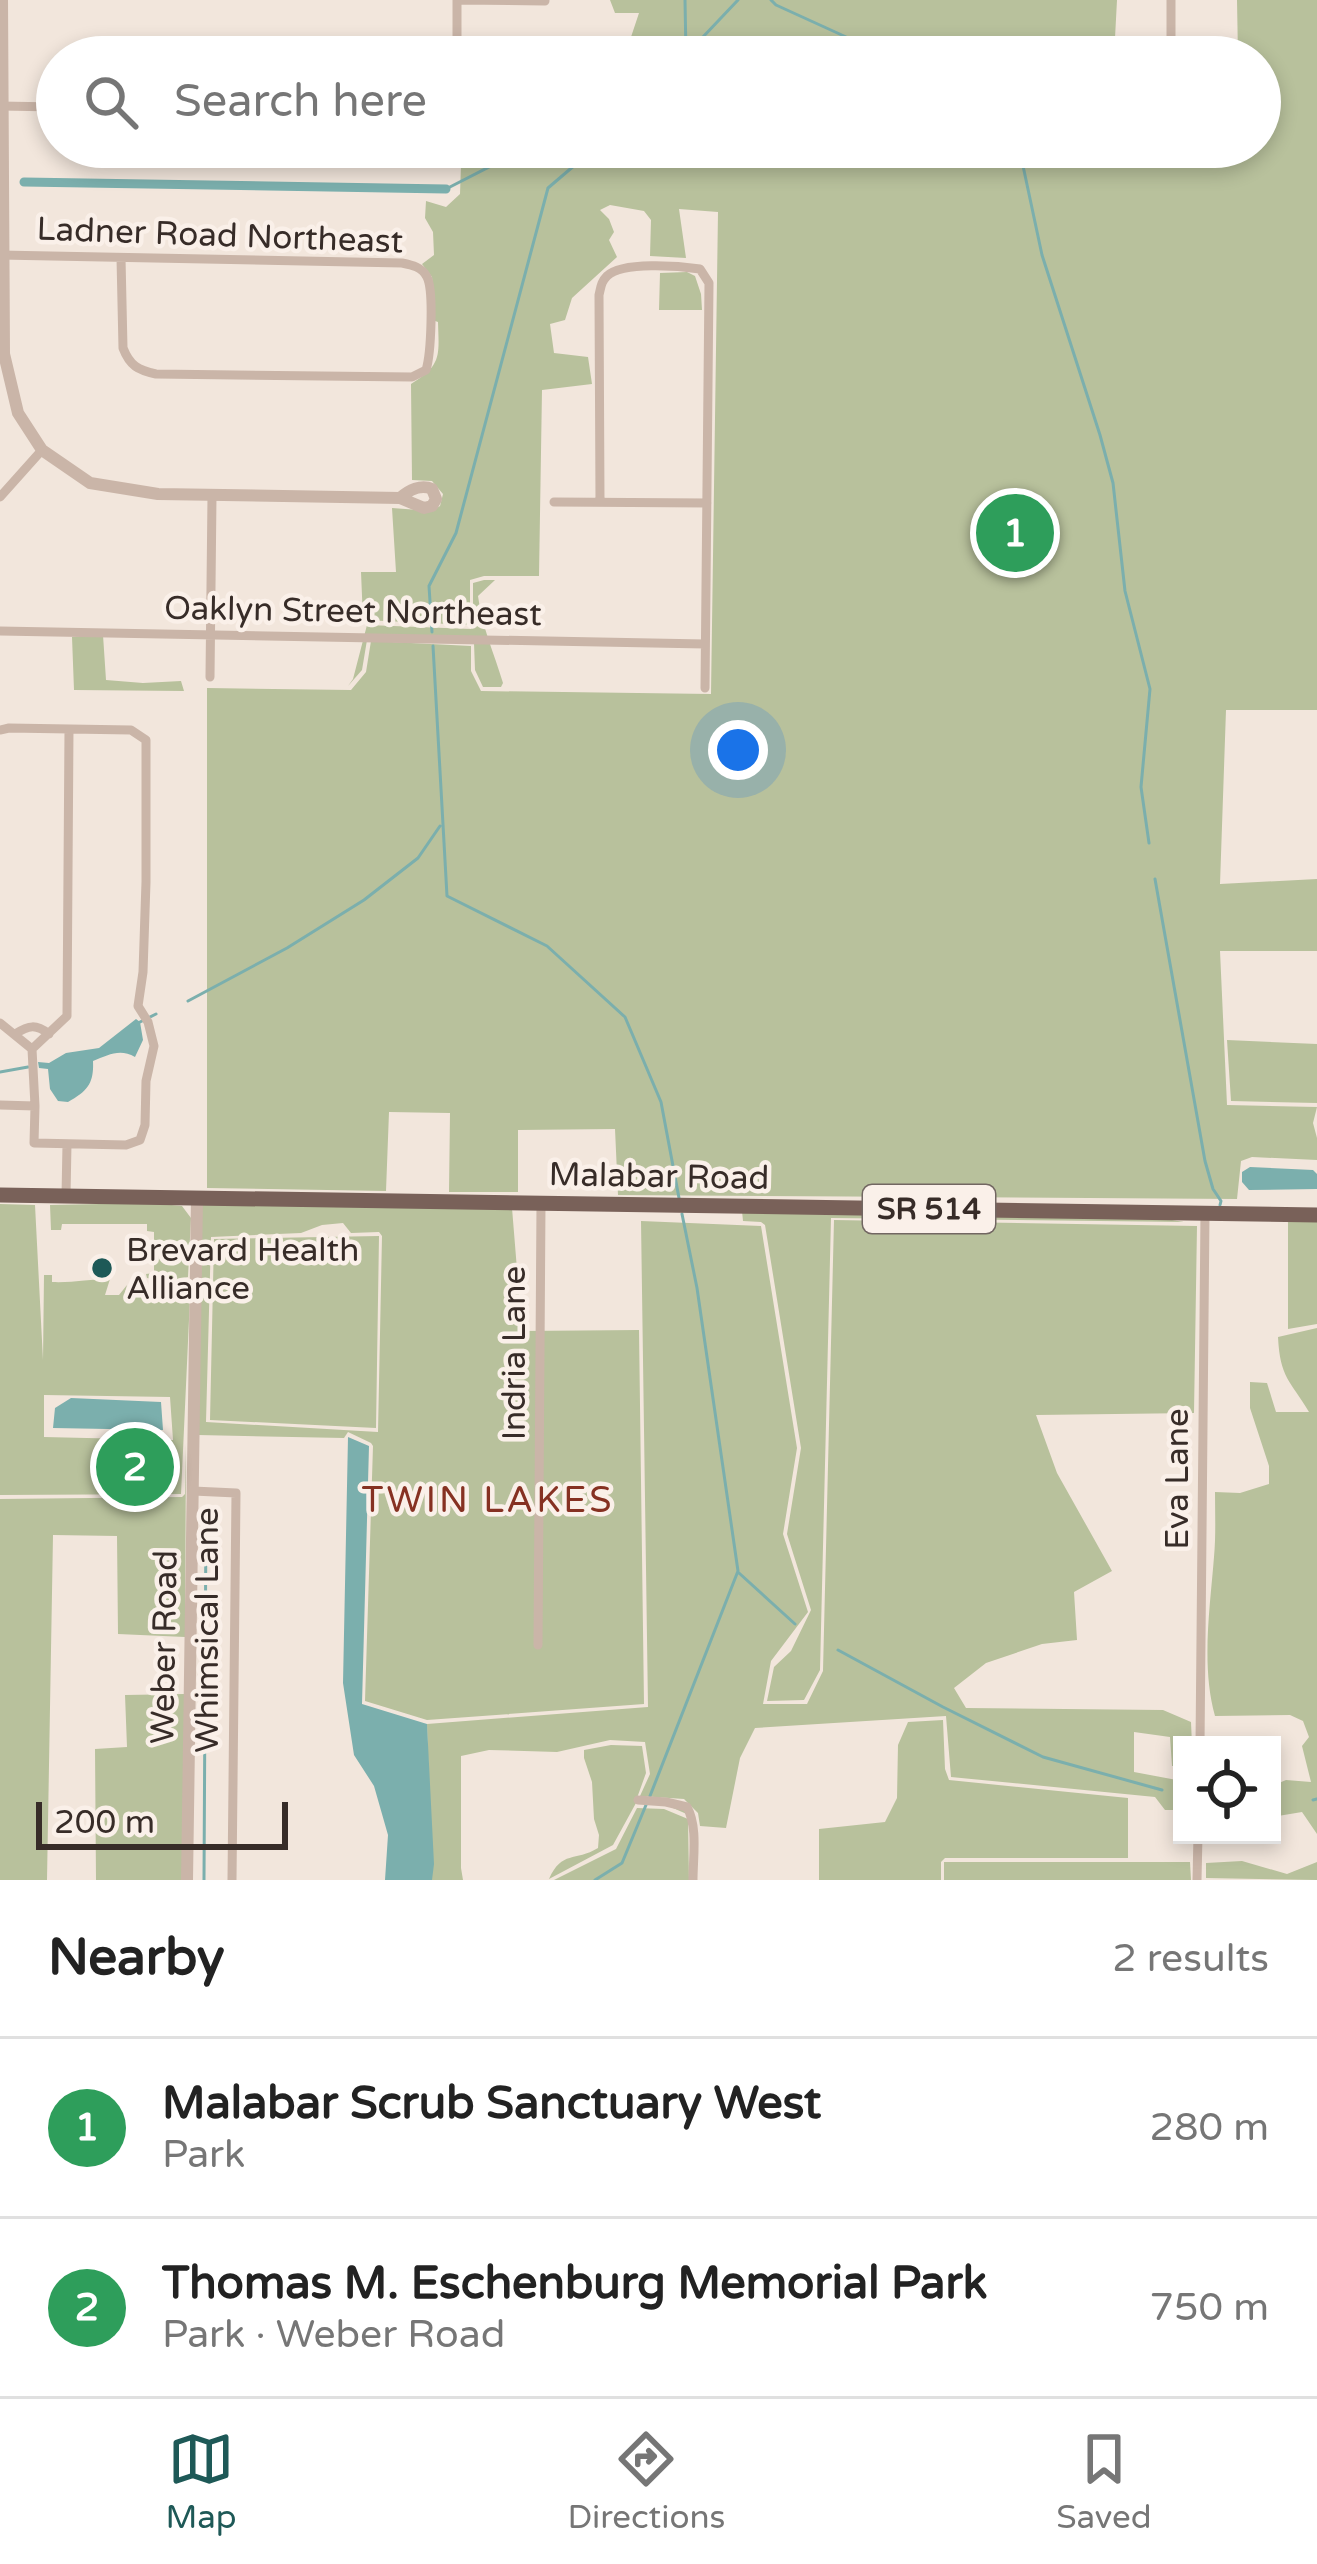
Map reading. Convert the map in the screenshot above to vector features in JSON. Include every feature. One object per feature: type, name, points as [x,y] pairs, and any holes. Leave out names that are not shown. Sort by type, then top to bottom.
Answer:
[{"type":"main road","name":"Malabar Road","points":[[0,1195],[1317,1214]]},
{"type":"street","points":[[2,0],[4,354],[18,413],[42,450],[90,483],[158,494],[400,498]]},
{"type":"street","points":[[457,36],[458,0],[545,1]]},
{"type":"street","points":[[1171,36],[1172,0]]},
{"type":"street","points":[[2,106],[36,107]]},
{"type":"street","name":"Ladner Road Northeast","points":[[1,255],[394,263],[417,266],[429,279],[431,354],[426,370],[412,376],[156,374],[140,370],[123,348],[121,258]]},
{"type":"street","points":[[600,502],[598,295],[602,283],[614,271],[634,267],[693,268],[705,274],[709,283],[705,688]]},
{"type":"street","points":[[0,496],[42,450]]},
{"type":"street","points":[[210,677],[212,496]]},
{"type":"street","points":[[554,502],[707,503]]},
{"type":"street","name":"Oaklyn Street Northeast","points":[[0,631],[705,644]]},
{"type":"street","points":[[32,1049],[67,1016],[69,729]]},
{"type":"street","points":[[0,730],[130,730],[147,745],[143,971],[138,1006],[154,1055],[146,1081],[140,1140],[126,1145],[34,1143],[32,1049],[0,1023]]},
{"type":"street","points":[[15,1034],[36,1026],[50,1034]]},
{"type":"street","points":[[0,1105],[35,1106]]},
{"type":"street","points":[[66,1196],[67,1144]]},
{"type":"street","name":"Weber Road","points":[[188,1880],[197,1198]]},
{"type":"street","name":"Indria Lane","points":[[538,1645],[541,1204]]},
{"type":"street","name":"Eva Lane","points":[[1200,1736],[1205,1213]]},
{"type":"street","name":"Whimsical Lane","points":[[193,1491],[236,1493],[232,1880]]},
{"type":"street","points":[[638,1800],[686,1807],[692,1816],[693,1880]]},
{"type":"street","points":[[1198,1844],[1198,1880]]},
{"type":"green space","points":[[610,0],[1117,0],[1115,36],[631,36],[639,13],[615,13]]},
{"type":"green space","points":[[1237,0],[1317,0],[1317,710],[1226,710],[1220,884],[1317,879],[1317,951],[1220,951],[1227,1105],[1317,1107],[1313,1123],[1317,1160],[1252,1157],[1241,1161],[1237,1199],[618,1195],[615,1129],[518,1130],[518,1192],[449,1192],[450,1113],[389,1112],[386,1191],[207,1188],[207,688],[351,690],[366,672],[371,641],[471,646],[471,671],[481,691],[711,694],[718,212],[679,209],[686,258],[650,256],[651,220],[644,211],[610,205],[600,210],[614,232],[609,240],[617,257],[572,298],[565,320],[550,324],[554,353],[588,357],[592,384],[542,390],[539,576],[470,580],[470,625],[363,620],[361,572],[396,572],[392,508],[432,511],[440,506],[443,494],[432,481],[412,480],[411,384],[433,365],[439,343],[432,277],[422,264],[434,255],[426,201],[446,207],[460,194],[461,168],[1281,168],[1281,36],[1238,36]]},
{"type":"green space","points":[[660,273],[695,276],[702,310],[659,310]]},
{"type":"green space","points":[[495,580],[478,596],[501,687],[483,687],[475,670],[474,643],[367,640],[362,670],[348,686],[367,625],[471,629],[473,583]]},
{"type":"green space","points":[[103,635],[106,680],[181,681],[184,691],[74,690],[72,637]]},
{"type":"green space","points":[[1227,1040],[1317,1044],[1317,1103],[1231,1101]]},
{"type":"green space","points":[[201,1203],[512,1208],[522,1331],[639,1330],[644,1704],[427,1720],[365,1701],[373,1446],[348,1432],[344,1438],[198,1435]],"holes":[[[343,1223],[351,1233],[379,1232],[382,1236],[378,1432],[206,1422],[211,1237],[301,1233]]]},
{"type":"green space","points":[[0,1204],[35,1205],[43,1360],[44,1275],[52,1275],[52,1282],[110,1279],[105,1295],[119,1295],[127,1285],[125,1292],[186,1293],[190,1298],[181,1494],[0,1495]],"holes":[[[44,1395],[170,1397],[173,1440],[44,1437]]]},
{"type":"green space","points":[[50,1205],[182,1206],[191,1218],[188,1277],[168,1282],[147,1278],[146,1274],[154,1273],[154,1232],[147,1231],[147,1224],[62,1224],[61,1230],[51,1230]]},
{"type":"green space","points":[[742,1211],[1154,1217],[1184,1222],[831,1218],[820,1670],[804,1700],[767,1701],[774,1667],[791,1651],[811,1610],[787,1534],[801,1448],[765,1225],[743,1221]]},
{"type":"green space","points":[[1288,1219],[1317,1219],[1317,1324],[1288,1329]]},
{"type":"green space","points":[[834,1220],[1197,1226],[1194,1413],[1036,1415],[1057,1473],[1112,1571],[1074,1592],[1077,1640],[1042,1644],[986,1663],[954,1688],[966,1708],[1163,1710],[1191,1722],[1192,1736],[1173,1736],[1173,1766],[1170,1737],[1134,1732],[1134,1772],[1173,1779],[1173,1810],[1165,1810],[1155,1797],[951,1777],[946,1716],[755,1728],[740,1758],[726,1828],[700,1826],[698,1813],[684,1799],[640,1796],[650,1774],[645,1742],[610,1740],[557,1752],[489,1750],[461,1756],[463,1880],[432,1880],[427,1724],[648,1707],[641,1221],[761,1226],[797,1448],[783,1534],[808,1612],[771,1661],[763,1704],[807,1704],[823,1671]]},
{"type":"green space","points":[[379,1236],[376,1428],[210,1420],[214,1239]]},
{"type":"green space","points":[[1317,1328],[1317,1834],[1302,1812],[1281,1816],[1281,1782],[1311,1782],[1302,1746],[1309,1737],[1303,1721],[1290,1715],[1215,1716],[1207,1657],[1215,1492],[1240,1493],[1269,1484],[1269,1466],[1250,1408],[1250,1382],[1267,1383],[1276,1412],[1309,1412],[1284,1370],[1278,1337]]},
{"type":"green space","points":[[186,1443],[185,1637],[118,1634],[117,1536],[53,1535],[47,1880],[0,1880],[0,1499],[182,1497]]},
{"type":"green space","points":[[185,1694],[183,1880],[96,1880],[95,1749],[127,1747],[125,1695]]},
{"type":"green space","points":[[943,1720],[949,1780],[1128,1798],[1128,1858],[945,1858],[941,1880],[819,1880],[819,1829],[885,1822],[897,1798],[898,1745],[908,1722]]},
{"type":"green space","points":[[642,1746],[646,1773],[637,1798],[682,1803],[689,1815],[666,1805],[636,1803],[613,1845],[549,1879],[564,1860],[598,1848],[584,1750]]},
{"type":"green space","points":[[637,1808],[664,1809],[688,1819],[689,1880],[554,1880],[616,1849]]},
{"type":"green space","points":[[1242,1861],[1287,1874],[1317,1862],[1317,1880],[1206,1878],[1206,1863]]},
{"type":"green space","points":[[944,1862],[1190,1862],[1191,1880],[944,1880]]},
{"type":"water","points":[[136,1019],[143,1040],[135,1057],[119,1053],[93,1061],[85,1090],[68,1102],[58,1101],[50,1089],[48,1069],[39,1068],[38,1062],[99,1048]]},
{"type":"water","points":[[1250,1167],[1313,1170],[1317,1189],[1249,1190],[1242,1182],[1242,1172]]},
{"type":"water","points":[[71,1398],[161,1402],[163,1430],[53,1428],[55,1408]]},
{"type":"water","points":[[348,1437],[369,1446],[362,1704],[427,1724],[432,1880],[385,1880],[388,1835],[374,1786],[354,1755],[343,1683]]},
{"type":"waterway","points":[[685,0],[686,36]]},
{"type":"waterway","points":[[704,36],[738,0]]},
{"type":"waterway","points":[[771,0],[844,36]]},
{"type":"waterway","points":[[446,189],[487,168]]},
{"type":"waterway","points":[[432,632],[429,586],[456,533],[548,188],[571,168]]},
{"type":"waterway","points":[[1023,168],[1042,255],[1113,483],[1125,591],[1150,689],[1141,787],[1149,843]]},
{"type":"waterway","points":[[24,182],[446,189]]},
{"type":"waterway","points":[[433,646],[447,896],[547,946],[625,1017],[661,1102],[679,1198]]},
{"type":"waterway","points":[[188,1001],[364,900],[418,858],[440,826]]},
{"type":"waterway","points":[[1155,879],[1205,1161],[1220,1205]]},
{"type":"waterway","points":[[140,1022],[156,1014]]},
{"type":"waterway","points":[[0,1072],[28,1067]]},
{"type":"waterway","points":[[650,1796],[738,1571],[682,1214]]},
{"type":"waterway","points":[[204,1880],[206,1511]]},
{"type":"waterway","points":[[739,1573],[795,1624]]},
{"type":"waterway","points":[[838,1650],[1043,1757],[1162,1790]]},
{"type":"waterway","points":[[1313,1800],[1317,1799]]},
{"type":"waterway","points":[[595,1880],[622,1863],[646,1805]]},
{"type":"place","name":"Malabar Scrub Sanctuary West","points":[[1015,533]]},
{"type":"place","name":"Brevard Health Alliance","points":[[102,1268]]},
{"type":"place","name":"Thomas M. Eschenburg Memorial Park","points":[[135,1467]]},
{"type":"district","name":"TWIN LAKES","points":[[488,1499]]}]
